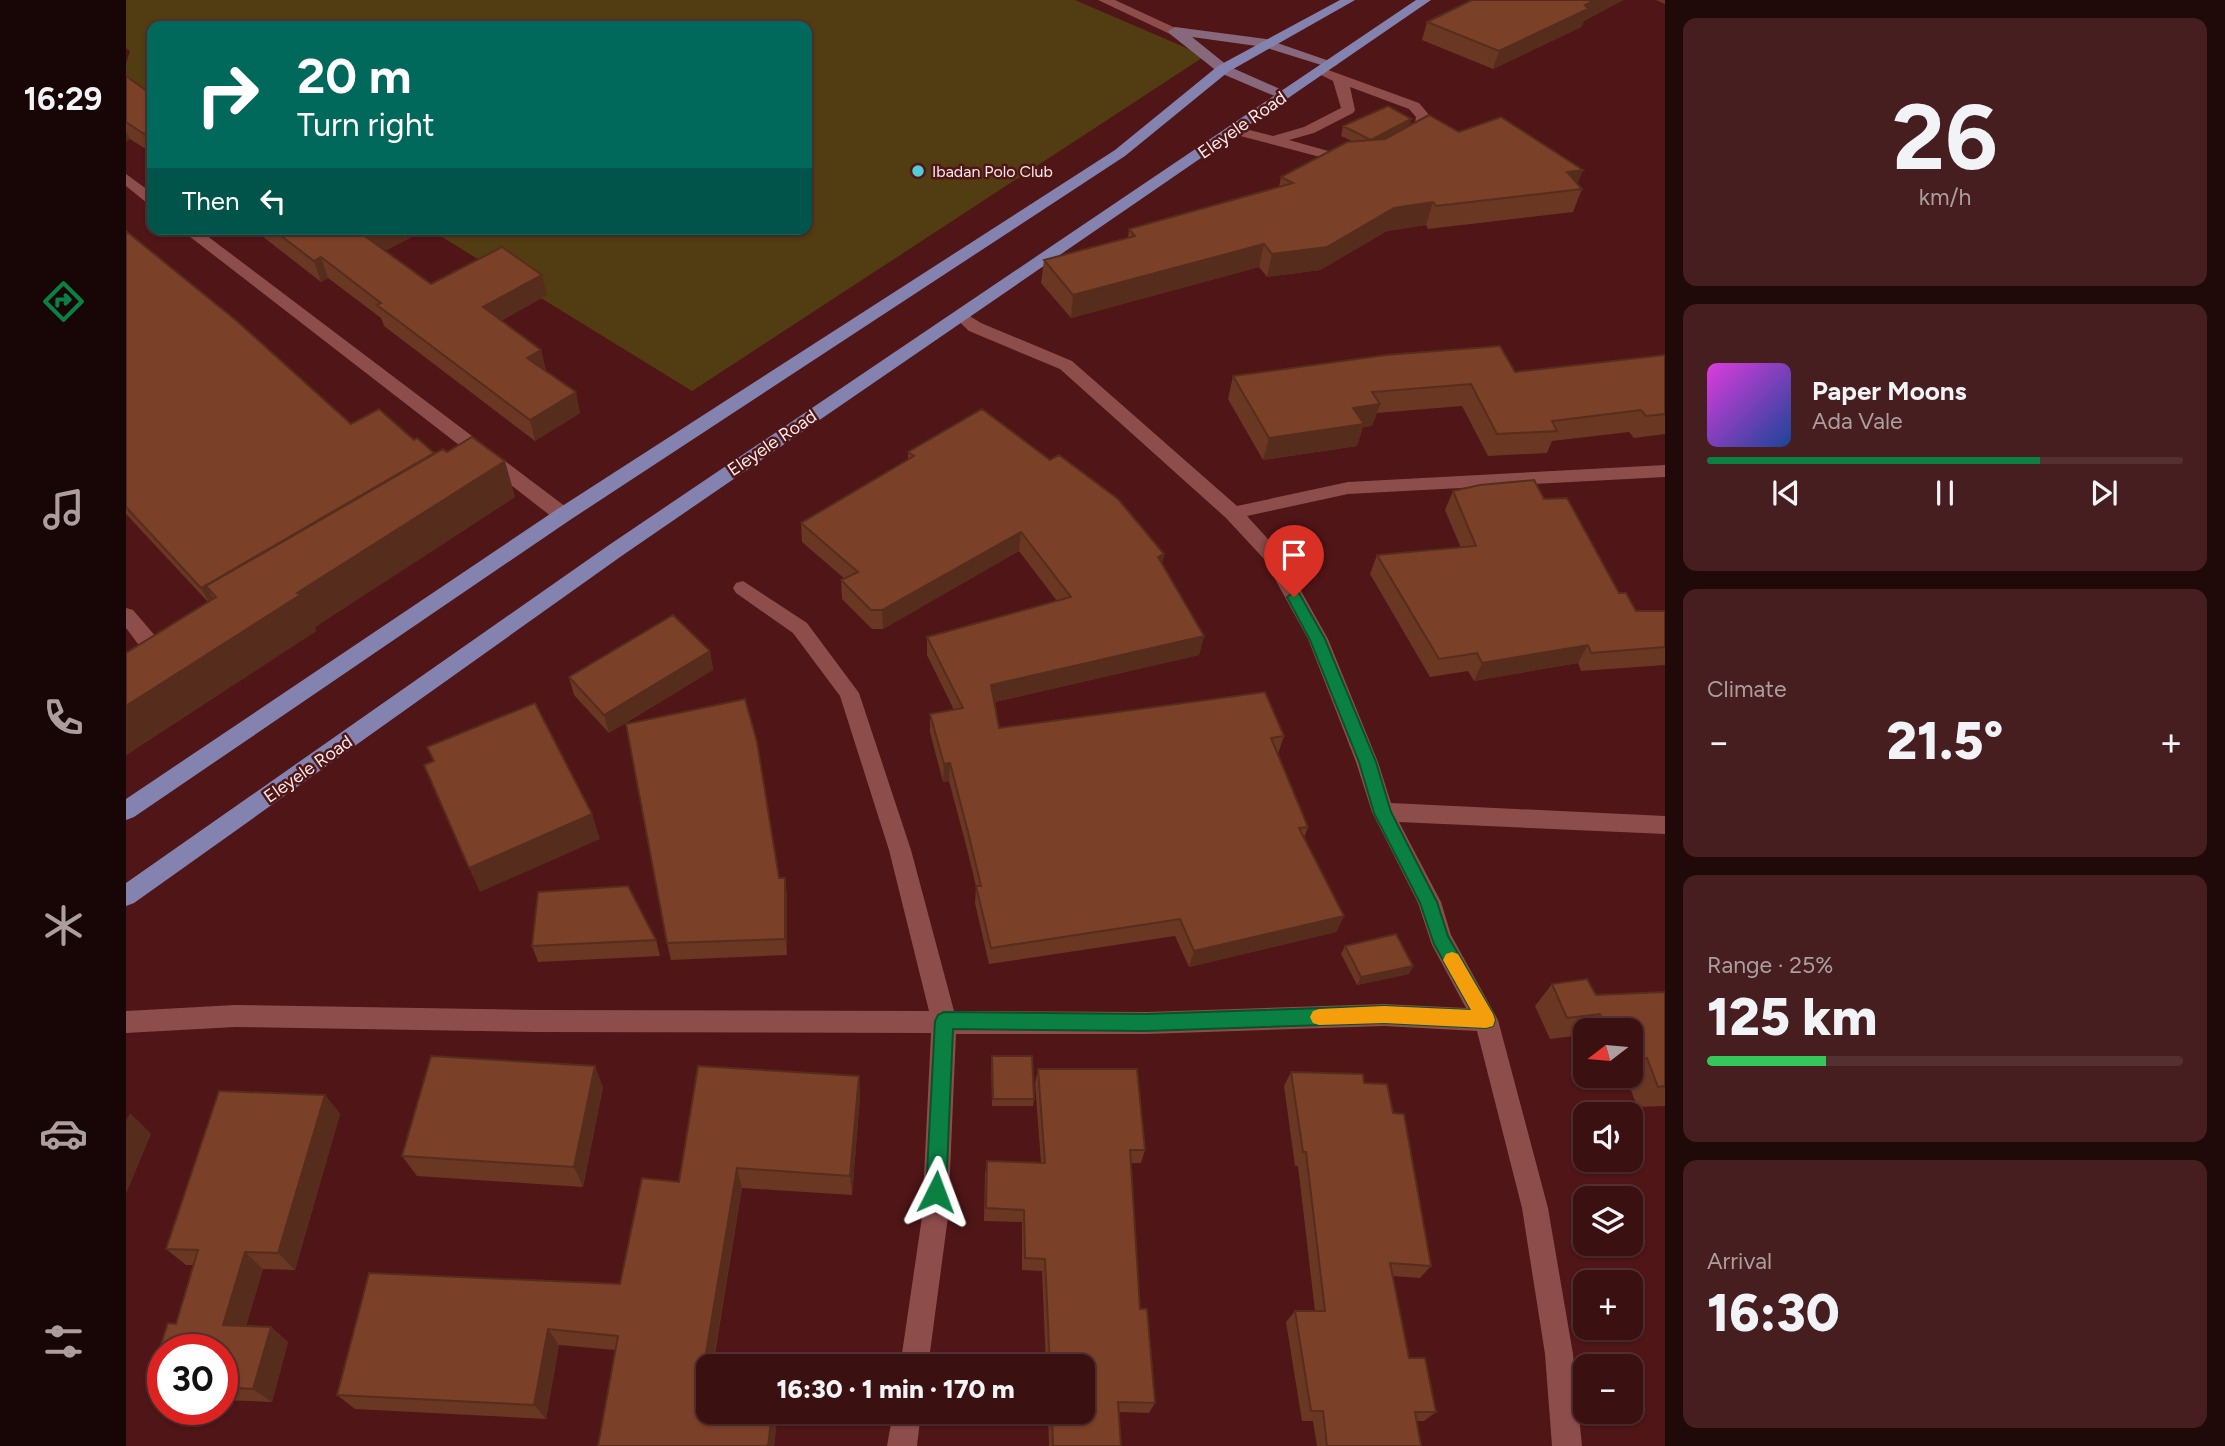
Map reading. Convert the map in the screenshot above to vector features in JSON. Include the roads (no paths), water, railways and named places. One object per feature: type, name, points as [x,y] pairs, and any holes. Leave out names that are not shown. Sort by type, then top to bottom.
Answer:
[{"type":"main road","points":[[126,811],[563,515],[1120,153],[1223,69],[1266,43],[1349,0]]},
{"type":"main road","name":"Eleyele Road","points":[[126,896],[615,551],[1284,96],[1330,71],[1425,0]]},
{"type":"street","points":[[1104,0],[1175,31],[1223,69],[1284,96]]},
{"type":"street","points":[[1175,31],[1266,43],[1414,106],[1423,116],[1421,131],[1396,144]]},
{"type":"street","points":[[1276,139],[1310,130],[1348,110],[1346,94],[1330,71]]},
{"type":"street","points":[[1234,130],[1276,139],[1339,158],[1364,157]]},
{"type":"street","points":[[126,178],[147,196]]},
{"type":"street","points":[[196,235],[563,515]]},
{"type":"street","points":[[960,315],[975,327],[1066,365],[1233,513],[1270,555],[1318,639],[1367,762],[1382,813],[1429,902],[1440,938],[1486,1020],[1535,1208],[1559,1354],[1567,1446]]},
{"type":"street","points":[[462,469],[486,455]]},
{"type":"street","points":[[1233,513],[1348,488],[1665,471]]},
{"type":"street","points":[[743,588],[800,628],[849,693],[900,850],[944,1021],[935,1217],[916,1354]]},
{"type":"street","points":[[126,615],[162,646],[136,663]]},
{"type":"street","points":[[1382,813],[1665,825]]},
{"type":"street","points":[[126,1022],[235,1016],[536,1021],[1146,1023],[1384,1015],[1486,1020]]},
{"type":"street","points":[[902,1446],[905,1424]]},
{"type":"place","name":"Ibadan Polo Club","points":[[918,171]]}]
